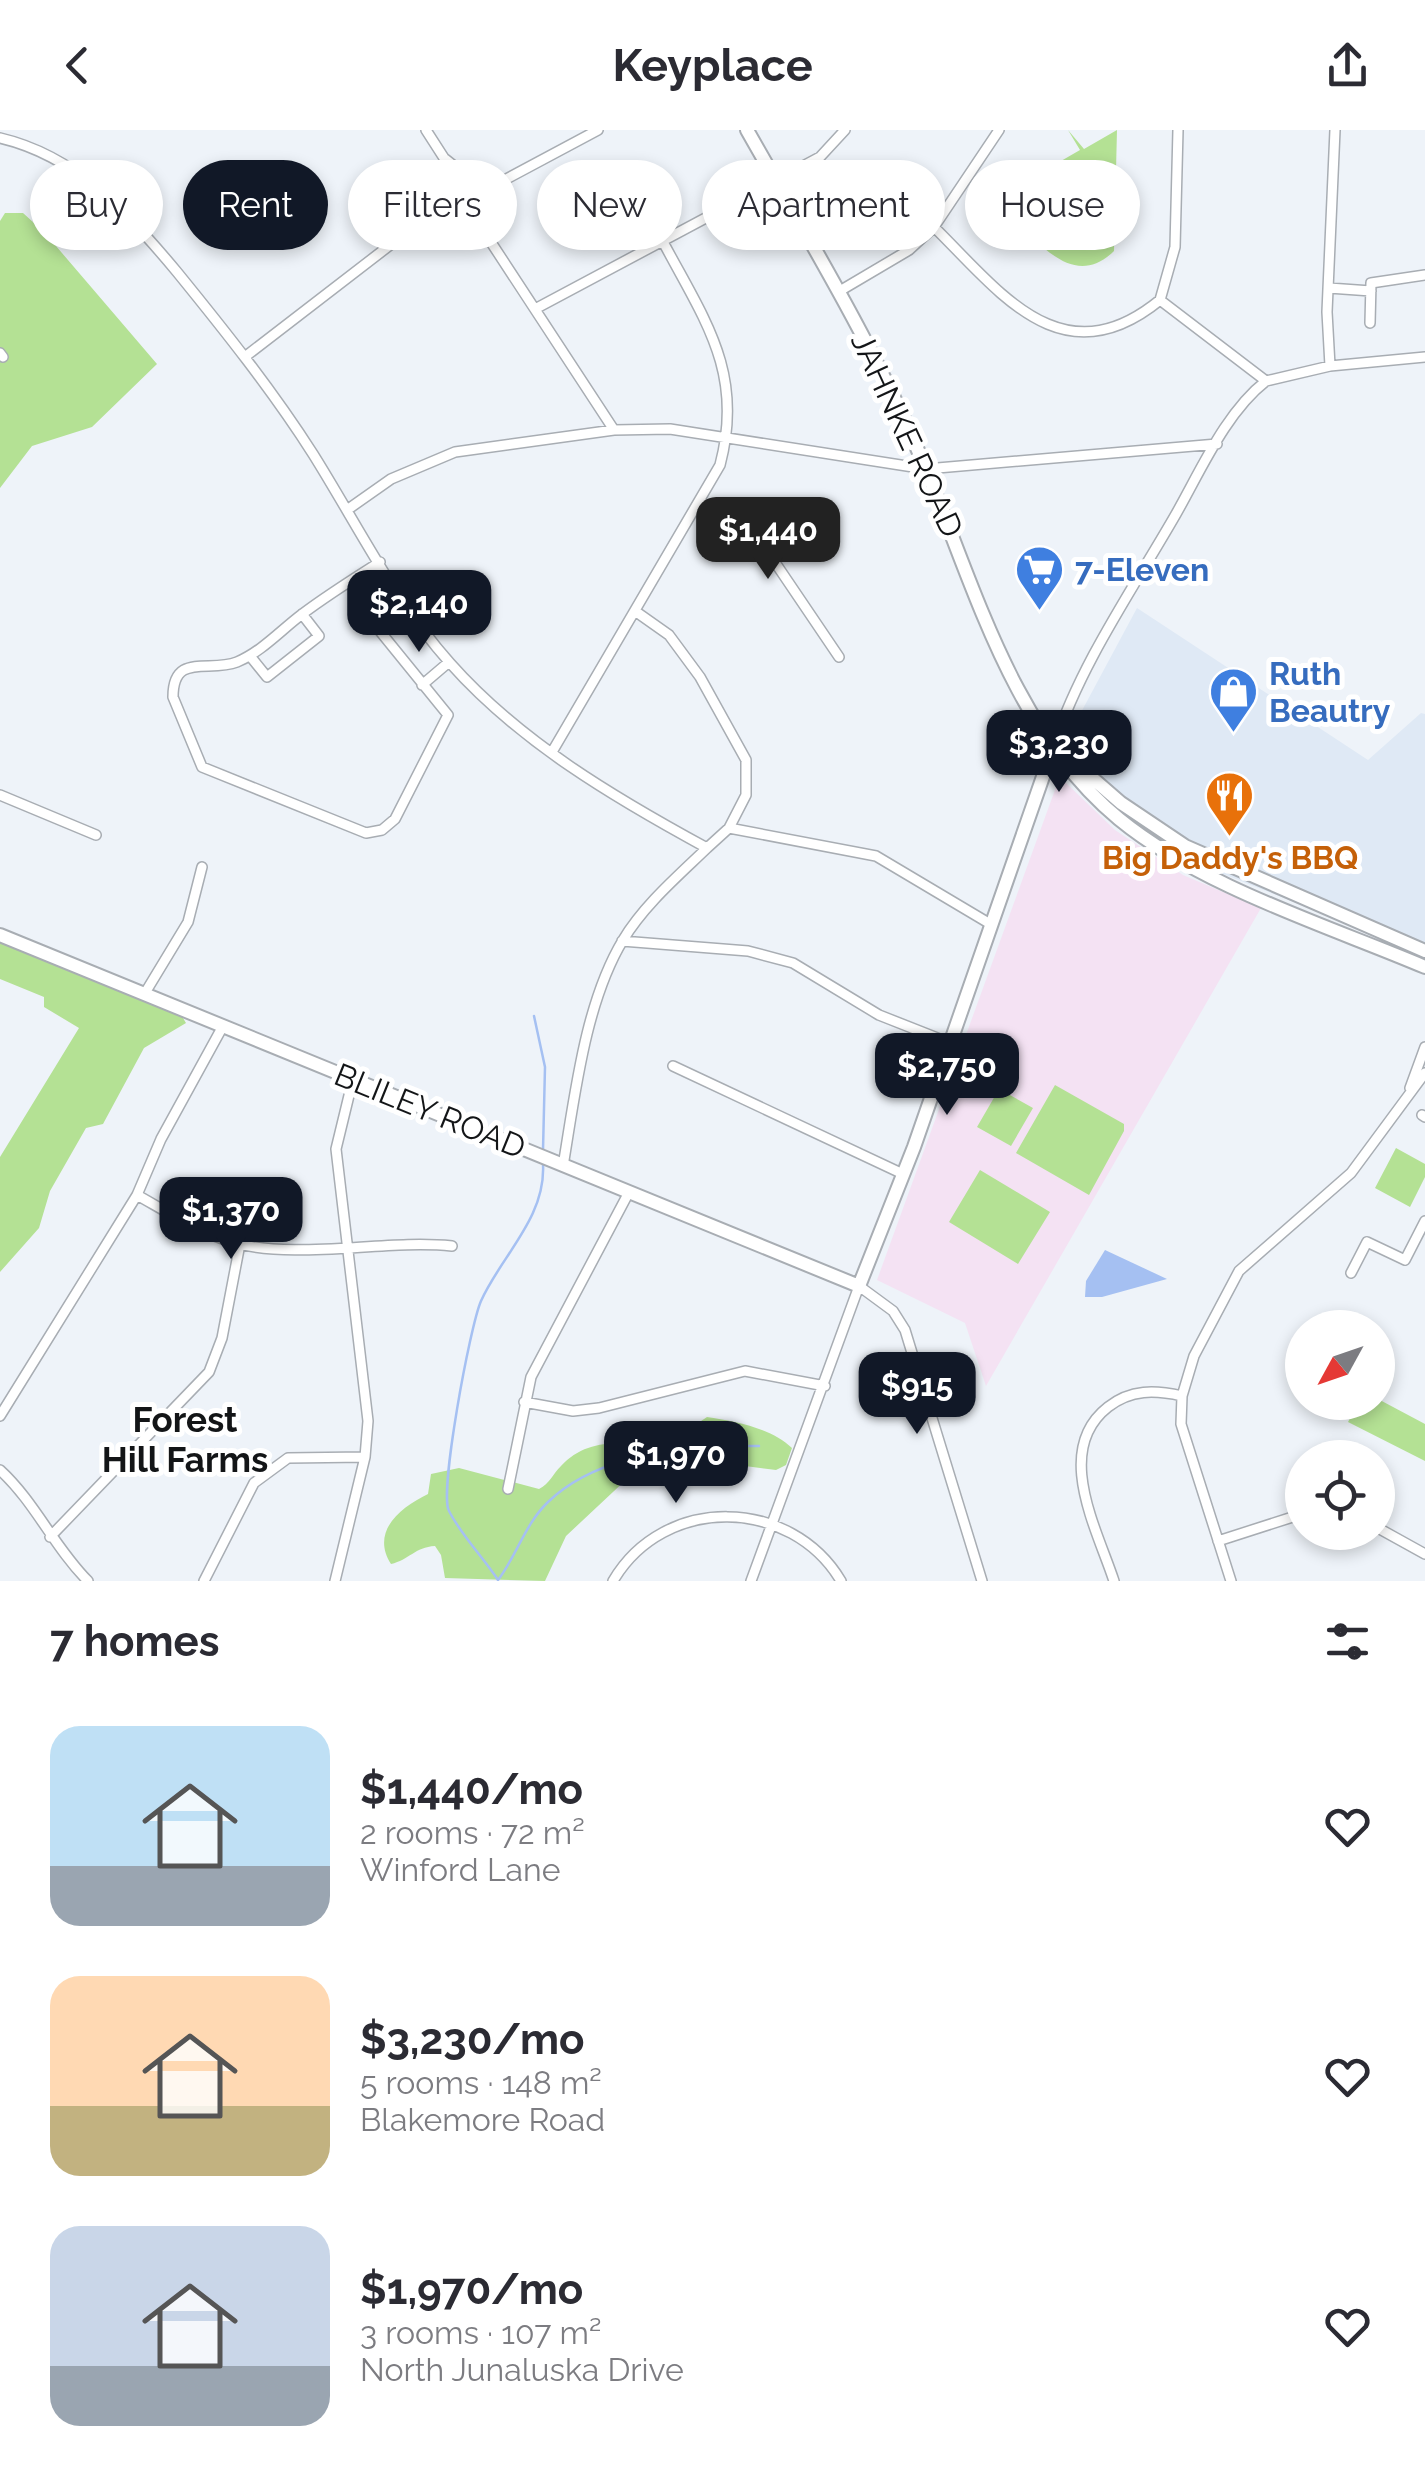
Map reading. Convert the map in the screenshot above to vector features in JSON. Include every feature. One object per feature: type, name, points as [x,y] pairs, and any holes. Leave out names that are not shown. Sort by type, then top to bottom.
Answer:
[{"type":"main road","name":"JAHNKE ROAD","points":[[747,130],[764,160]]},
{"type":"main road","name":"JAHNKE ROAD","points":[[815,250],[926,469],[1015,679],[1068,770],[1099,801],[1168,852],[1425,966]]},
{"type":"main road","name":"JAHNKE ROAD","points":[[1054,745],[1124,806],[1172,839],[1425,951]]},
{"type":"main road","points":[[859,1286],[904,1174],[1054,745]]},
{"type":"main road","name":"BLILEY ROAD","points":[[0,935],[859,1286]]},
{"type":"street","points":[[426,130],[447,160]]},
{"type":"street","points":[[517,169],[576,135],[598,130]]},
{"type":"street","points":[[814,160],[845,130]]},
{"type":"street","points":[[945,210],[998,130]]},
{"type":"street","points":[[945,237],[1038,323],[1061,329],[1116,327],[1160,300],[1175,247],[1178,130]]},
{"type":"street","points":[[1330,366],[1335,130]]},
{"type":"street","points":[[1,135],[49,152],[84,174],[157,248],[246,356],[449,662],[502,716],[641,812],[707,848]]},
{"type":"street","points":[[246,356],[380,250]]},
{"type":"street","points":[[495,250],[614,430]]},
{"type":"street","points":[[534,309],[640,250]]},
{"type":"street","points":[[552,752],[700,501],[720,465],[728,437],[730,394],[722,353],[667,250]]},
{"type":"street","points":[[838,292],[909,250]]},
{"type":"street","points":[[1370,322],[1371,282],[1425,275]]},
{"type":"street","points":[[1329,288],[1371,291]]},
{"type":"street","points":[[1160,300],[1266,380]]},
{"type":"street","points":[[1054,745],[1096,652],[1252,391],[1266,380],[1330,366],[1425,357]]},
{"type":"street","points":[[347,510],[391,479],[455,452],[614,430],[670,429],[926,469],[1217,444]]},
{"type":"street","points":[[700,501],[752,538],[783,570],[839,657]]},
{"type":"street","points":[[351,581],[379,630],[448,715],[395,819],[382,830],[357,831],[202,767],[173,697],[178,673],[189,665],[230,664],[250,656],[302,614],[351,581],[380,562]]},
{"type":"street","points":[[563,1166],[583,1044],[622,941],[658,896],[729,828],[746,796],[746,760],[700,677],[669,635],[635,611]]},
{"type":"street","points":[[250,656],[267,677],[319,636],[302,614]]},
{"type":"street","points":[[422,685],[449,662]]},
{"type":"street","points":[[0,794],[96,836]]},
{"type":"street","points":[[729,828],[876,856],[992,925]]},
{"type":"street","points":[[145,994],[188,922],[202,866]]},
{"type":"street","points":[[622,941],[748,951],[793,963],[879,1015],[950,1044]]},
{"type":"street","points":[[0,1416],[137,1196],[162,1139],[223,1026]]},
{"type":"street","points":[[1409,1090],[1425,1047]]},
{"type":"street","points":[[673,1066],[904,1174]]},
{"type":"street","points":[[1231,1581],[1183,1434],[1182,1396],[1198,1345],[1239,1271],[1351,1173],[1425,1073]]},
{"type":"street","points":[[335,1581],[365,1457],[368,1422],[336,1149],[353,1079]]},
{"type":"street","points":[[508,1489],[524,1402],[554,1326],[581,1288],[628,1194]]},
{"type":"street","points":[[137,1196],[206,1233],[240,1244],[346,1249],[411,1242],[452,1246]]},
{"type":"street","points":[[1351,1272],[1367,1242],[1405,1260],[1425,1221]]},
{"type":"street","points":[[50,1537],[209,1372],[222,1338],[240,1244]]},
{"type":"street","points":[[752,1581],[859,1286],[893,1311],[905,1330],[982,1581]]},
{"type":"street","points":[[524,1402],[572,1411],[599,1408],[745,1371],[824,1386]]},
{"type":"street","points":[[1114,1581],[1082,1481],[1084,1439],[1095,1419],[1121,1398],[1150,1391],[1182,1396]]},
{"type":"street","points":[[204,1581],[254,1482],[288,1458],[365,1457]]},
{"type":"street","points":[[0,1470],[19,1488],[50,1537],[88,1581]]},
{"type":"street","points":[[613,1581],[642,1548],[676,1526],[723,1515],[774,1524],[820,1549],[842,1581]]},
{"type":"street","points":[[1218,1541],[1285,1519]]},
{"type":"street","points":[[1395,1537],[1425,1554]]},
{"type":"shaded area","points":[[1137,608],[1368,760],[1421,713],[1425,714],[1425,954],[1193,862],[1122,823],[1056,759]]},
{"type":"shaded area","points":[[1065,782],[1115,830],[1183,875],[1261,908],[986,1386],[965,1323],[877,1280],[1056,787]]},
{"type":"green space","points":[[1068,130],[1084,149],[1117,130],[1116,160],[1063,160],[1080,150]]},
{"type":"green space","points":[[5,213],[23,213],[30,219],[30,250],[59,250],[157,364],[92,427],[32,446],[0,488],[0,221]]},
{"type":"green space","points":[[1047,250],[1114,250],[1087,266],[1074,265]]},
{"type":"green space","points":[[0,938],[180,1013],[186,1023],[144,1048],[103,1124],[86,1128],[50,1191],[39,1228],[0,1272],[0,1157],[79,1028],[44,1007],[44,997],[0,979]]},
{"type":"green space","points":[[1055,1085],[1124,1124],[1124,1131],[1089,1195],[1016,1153]]},
{"type":"green space","points":[[999,1089],[1033,1108],[1011,1146],[977,1127]]},
{"type":"green space","points":[[1396,1148],[1425,1164],[1425,1177],[1410,1207],[1375,1188]]},
{"type":"green space","points":[[980,1170],[1050,1212],[1018,1264],[949,1222]]},
{"type":"green space","points":[[1395,1408],[1425,1424],[1425,1461],[1395,1446],[1395,1440],[1384,1440],[1348,1422],[1395,1420]]},
{"type":"green space","points":[[707,1417],[774,1435],[792,1448],[786,1465],[776,1470],[722,1463],[672,1477],[629,1477],[566,1536],[545,1581],[445,1578],[441,1555],[435,1546],[391,1564],[385,1552],[386,1531],[399,1513],[428,1494],[431,1474],[459,1468],[539,1489],[583,1450],[622,1443],[661,1448]]},
{"type":"water","points":[[1105,1250],[1167,1279],[1102,1297],[1085,1297],[1086,1281]]},
{"type":"waterway","points":[[534,1016],[545,1067],[543,1150]]},
{"type":"waterway","points":[[498,1580],[449,1511],[448,1474],[476,1316],[490,1284],[530,1219],[542,1184],[543,1164]]},
{"type":"waterway","points":[[498,1580],[540,1511],[569,1485],[593,1472],[619,1462],[676,1450],[759,1446]]},
{"type":"place","name":"7-Eleven","points":[[1040,612]]},
{"type":"place","name":"Ruth Beautry","points":[[1234,734]]},
{"type":"place","name":"Big Daddy's BBQ","points":[[1230,838]]},
{"type":"district","name":"Forest Hill Farms","points":[[185,1440]]}]
